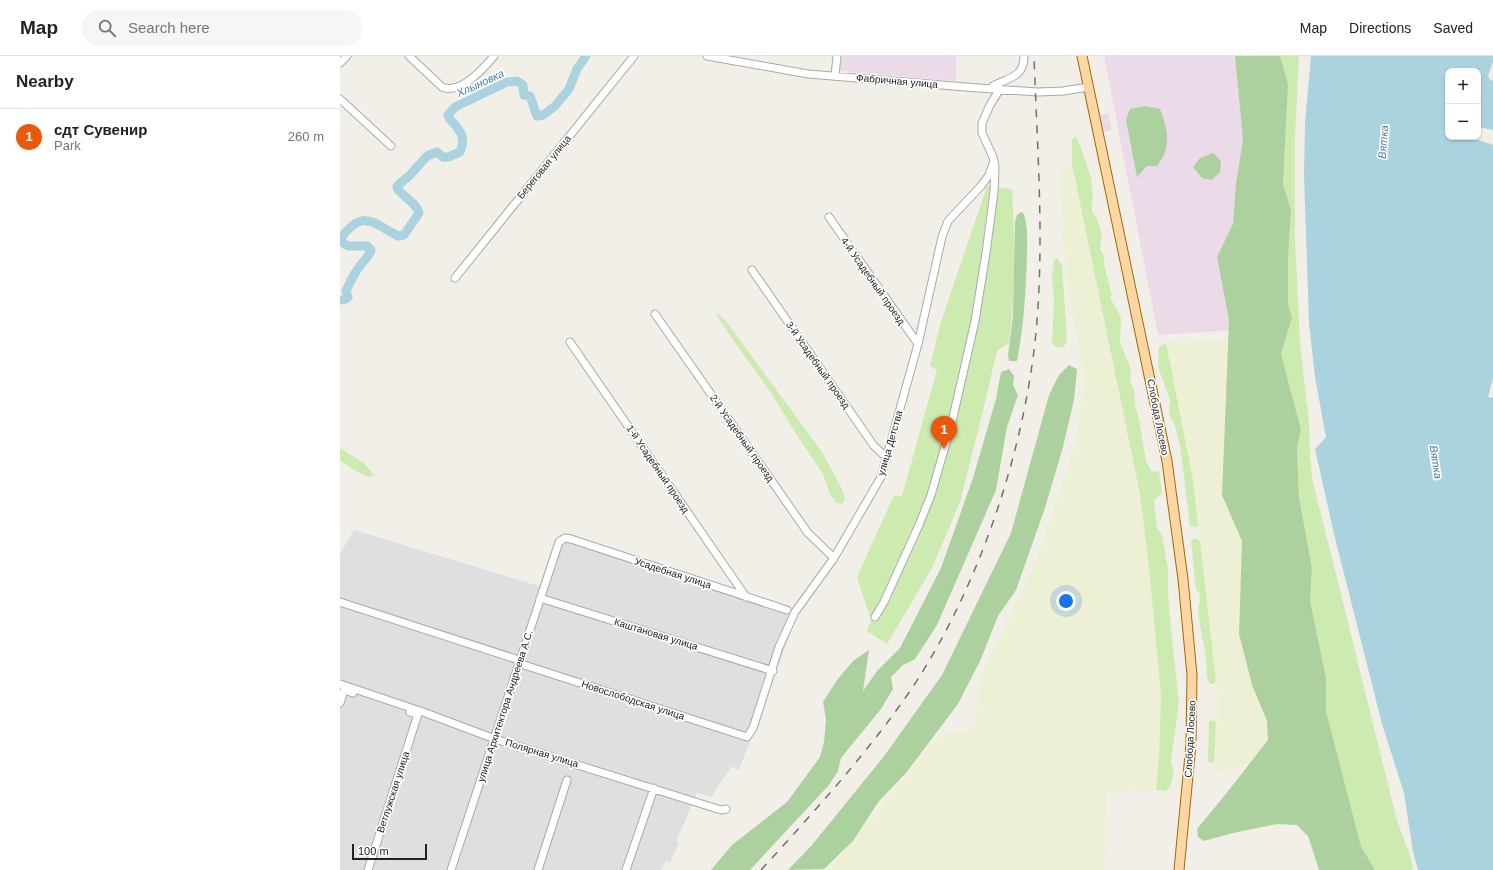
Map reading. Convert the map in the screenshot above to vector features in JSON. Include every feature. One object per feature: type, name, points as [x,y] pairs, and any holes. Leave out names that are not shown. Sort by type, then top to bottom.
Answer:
[{"type":"main road","name":"Слобода Лосево","points":[[1082,56],[1167,461],[1183,579],[1192,675],[1191,744],[1179,870]]},
{"type":"street","points":[[340,63],[346,56]]},
{"type":"street","points":[[409,56],[446,89],[455,88],[470,80],[484,69],[494,56]]},
{"type":"street","name":"Береговая улица","points":[[455,278],[634,56]]},
{"type":"street","name":"Фабричная улица","points":[[707,56],[808,74],[1038,92],[1089,88]]},
{"type":"street","points":[[835,76],[837,56]]},
{"type":"street","points":[[991,89],[993,86],[1018,74],[1023,67],[1024,56]]},
{"type":"street","points":[[875,618],[884,602],[931,495],[951,426],[975,321],[986,253],[996,174],[994,161],[982,133],[982,123],[990,105],[1000,89]]},
{"type":"street","points":[[340,99],[391,146]]},
{"type":"street","name":"улица Детства","points":[[747,737],[753,728],[779,647],[795,612],[834,558],[881,477],[918,344],[942,237],[948,221],[981,186],[989,175],[994,161]]},
{"type":"street","name":"4-й Усадебный проезд","points":[[829,217],[918,344]]},
{"type":"street","name":"3-й Усадебный проезд","points":[[752,270],[874,446],[887,458]]},
{"type":"street","name":"2-й Усадебный проезд","points":[[655,314],[808,534],[834,558]]},
{"type":"street","name":"1-й Усадебный проезд","points":[[570,342],[746,597]]},
{"type":"street","name":"Усадебная улица","points":[[559,542],[565,538],[571,539],[787,610]]},
{"type":"street","name":"улица Архитектора Андреева А.С.","points":[[451,870],[559,542]]},
{"type":"street","name":"Каштановая улица","points":[[540,598],[772,671]]},
{"type":"street","name":"Новослободская улица","points":[[340,602],[747,737]]},
{"type":"street","points":[[340,703],[342,687]]},
{"type":"street","name":"Полярная улица","points":[[342,687],[423,712],[495,739],[721,810],[726,809]]},
{"type":"street","name":"Ветлужская улица","points":[[342,687],[418,714],[368,870]]},
{"type":"street","points":[[538,870],[567,780]]},
{"type":"street","points":[[626,870],[654,788]]},
{"type":"shaded area","points":[[842,56],[956,56],[956,81],[840,71]]},
{"type":"shaded area","points":[[1104,56],[1289,56],[1286,327],[1158,335]]},
{"type":"shaded area","points":[[1108,113],[1112,130],[1103,132],[1099,115]]},
{"type":"shaded area","points":[[354,530],[539,586],[559,534],[798,613],[739,770],[731,767],[711,797],[697,793],[676,842],[679,844],[670,862],[666,861],[661,870],[631,870],[623,867],[622,870],[340,870],[340,554]]},
{"type":"green space","points":[[1235,56],[1280,56],[1288,84],[1283,184],[1291,209],[1288,262],[1288,303],[1292,318],[1281,354],[1301,429],[1297,448],[1299,497],[1312,568],[1310,600],[1326,678],[1326,711],[1361,846],[1375,870],[1319,870],[1308,836],[1297,825],[1277,824],[1233,833],[1204,841],[1198,837],[1197,829],[1268,740],[1267,721],[1252,685],[1239,634],[1242,541],[1222,495],[1229,320],[1217,257],[1233,224],[1236,184],[1243,139]]},
{"type":"green space","points":[[1280,56],[1299,56],[1295,138],[1295,236],[1300,343],[1309,422],[1310,457],[1313,483],[1397,821],[1411,858],[1413,870],[1375,870],[1361,846],[1326,711],[1326,678],[1310,600],[1312,568],[1299,497],[1297,448],[1301,429],[1281,354],[1292,318],[1288,303],[1288,262],[1291,209],[1283,184],[1288,84]]},
{"type":"green space","points":[[1145,106],[1160,109],[1167,131],[1167,145],[1162,159],[1157,166],[1147,166],[1137,177],[1126,120],[1130,109]]},
{"type":"green space","points":[[1076,137],[1091,178],[1093,198],[1092,212],[1097,219],[1102,235],[1100,249],[1104,256],[1104,264],[1112,295],[1110,298],[1121,319],[1120,343],[1131,369],[1130,381],[1134,389],[1135,405],[1139,419],[1146,461],[1152,472],[1159,471],[1162,493],[1154,501],[1157,528],[1162,535],[1168,568],[1168,594],[1179,702],[1171,761],[1174,775],[1170,786],[1166,791],[1156,790],[1161,695],[1149,568],[1140,494],[1072,164],[1072,139]]},
{"type":"green space","points":[[1213,153],[1221,161],[1220,172],[1212,180],[1202,178],[1193,167],[1200,158]]},
{"type":"green space","points":[[1072,164],[1140,494],[1149,568],[1161,695],[1156,790],[1107,793],[1104,870],[828,870],[878,812],[938,736],[974,730],[979,681],[1038,555],[1075,443],[1084,379],[1066,280],[1059,170]]},
{"type":"green space","points":[[987,186],[1012,189],[1014,266],[1013,305],[1009,343],[997,351],[960,502],[932,568],[887,644],[867,631],[871,620],[857,577],[894,495],[902,496],[937,370],[930,366],[940,325]]},
{"type":"green space","points":[[1021,212],[1024,214],[1027,234],[1027,267],[1024,308],[1017,361],[1009,361],[1008,355],[1013,316],[1015,222],[1017,215]]},
{"type":"green space","points":[[1057,258],[1062,265],[1067,340],[1064,347],[1056,347],[1052,343],[1054,299],[1052,278],[1054,259]]},
{"type":"green space","points":[[717,313],[726,321],[822,452],[842,489],[845,499],[842,504],[836,503],[830,494],[823,474],[769,390],[717,316]]},
{"type":"green space","points":[[1227,339],[1222,495],[1242,541],[1239,634],[1252,685],[1267,721],[1268,740],[1251,762],[1214,775],[1217,705],[1216,681],[1193,479],[1166,343]]},
{"type":"green space","points":[[1166,343],[1193,479],[1198,526],[1194,527],[1190,526],[1180,445],[1175,426],[1169,413],[1170,400],[1158,367],[1159,347]]},
{"type":"green space","points":[[1069,365],[1077,369],[1074,400],[1063,447],[1045,508],[1016,590],[998,616],[981,659],[958,704],[906,773],[879,801],[853,841],[824,869],[788,870],[812,845],[885,755],[942,675],[1011,533],[1049,395],[1059,375]]},
{"type":"green space","points":[[1009,369],[1014,376],[1013,385],[1018,395],[1007,427],[996,490],[937,625],[915,659],[903,665],[891,677],[893,689],[881,709],[841,758],[838,771],[829,785],[750,870],[711,870],[732,845],[787,802],[820,757],[824,742],[826,719],[823,702],[837,680],[853,661],[869,650],[863,691],[877,671],[900,648],[941,568],[973,478],[996,399],[1001,372]]},
{"type":"green space","points":[[340,448],[364,463],[374,475],[369,477],[357,472],[340,460]]},
{"type":"green space","points":[[1194,538],[1200,541],[1216,681],[1214,684],[1210,684],[1207,677],[1206,656],[1198,609],[1200,601],[1199,592],[1196,589],[1191,542]]},
{"type":"green space","points":[[1213,720],[1216,723],[1214,762],[1210,763],[1208,761],[1209,721]]},
{"type":"water","name":"Вятка","points":[[1311,56],[1493,56],[1493,62],[1488,76],[1491,81],[1493,80],[1493,130],[1481,128],[1481,68],[1445,68],[1445,140],[1479,140],[1493,145],[1493,378],[1488,397],[1493,398],[1493,870],[1418,870],[1413,852],[1404,793],[1382,724],[1334,534],[1315,449],[1326,437],[1315,377],[1309,324],[1304,175],[1305,123]]},
{"type":"waterway","name":"Хлыновка","points":[[340,300],[348,297],[346,291],[354,275],[371,250],[367,246],[348,246],[343,243],[341,238],[356,223],[362,221],[375,223],[398,236],[404,235],[419,213],[415,206],[397,188],[397,186],[410,175],[427,156],[437,152],[443,157],[448,157],[460,152],[463,142],[462,137],[459,130],[448,115],[455,107],[507,82],[517,81],[523,85],[524,95],[530,96],[537,116],[543,115],[555,106],[569,89],[577,69],[586,56]]},
{"type":"railway","points":[[761,870],[819,806],[856,762],[908,694],[934,653],[957,609],[977,563],[995,515],[1011,467],[1023,417],[1037,321],[1040,222],[1034,56]]},
{"type":"place","name":"сдт Сувенир","points":[[944,449]]}]
